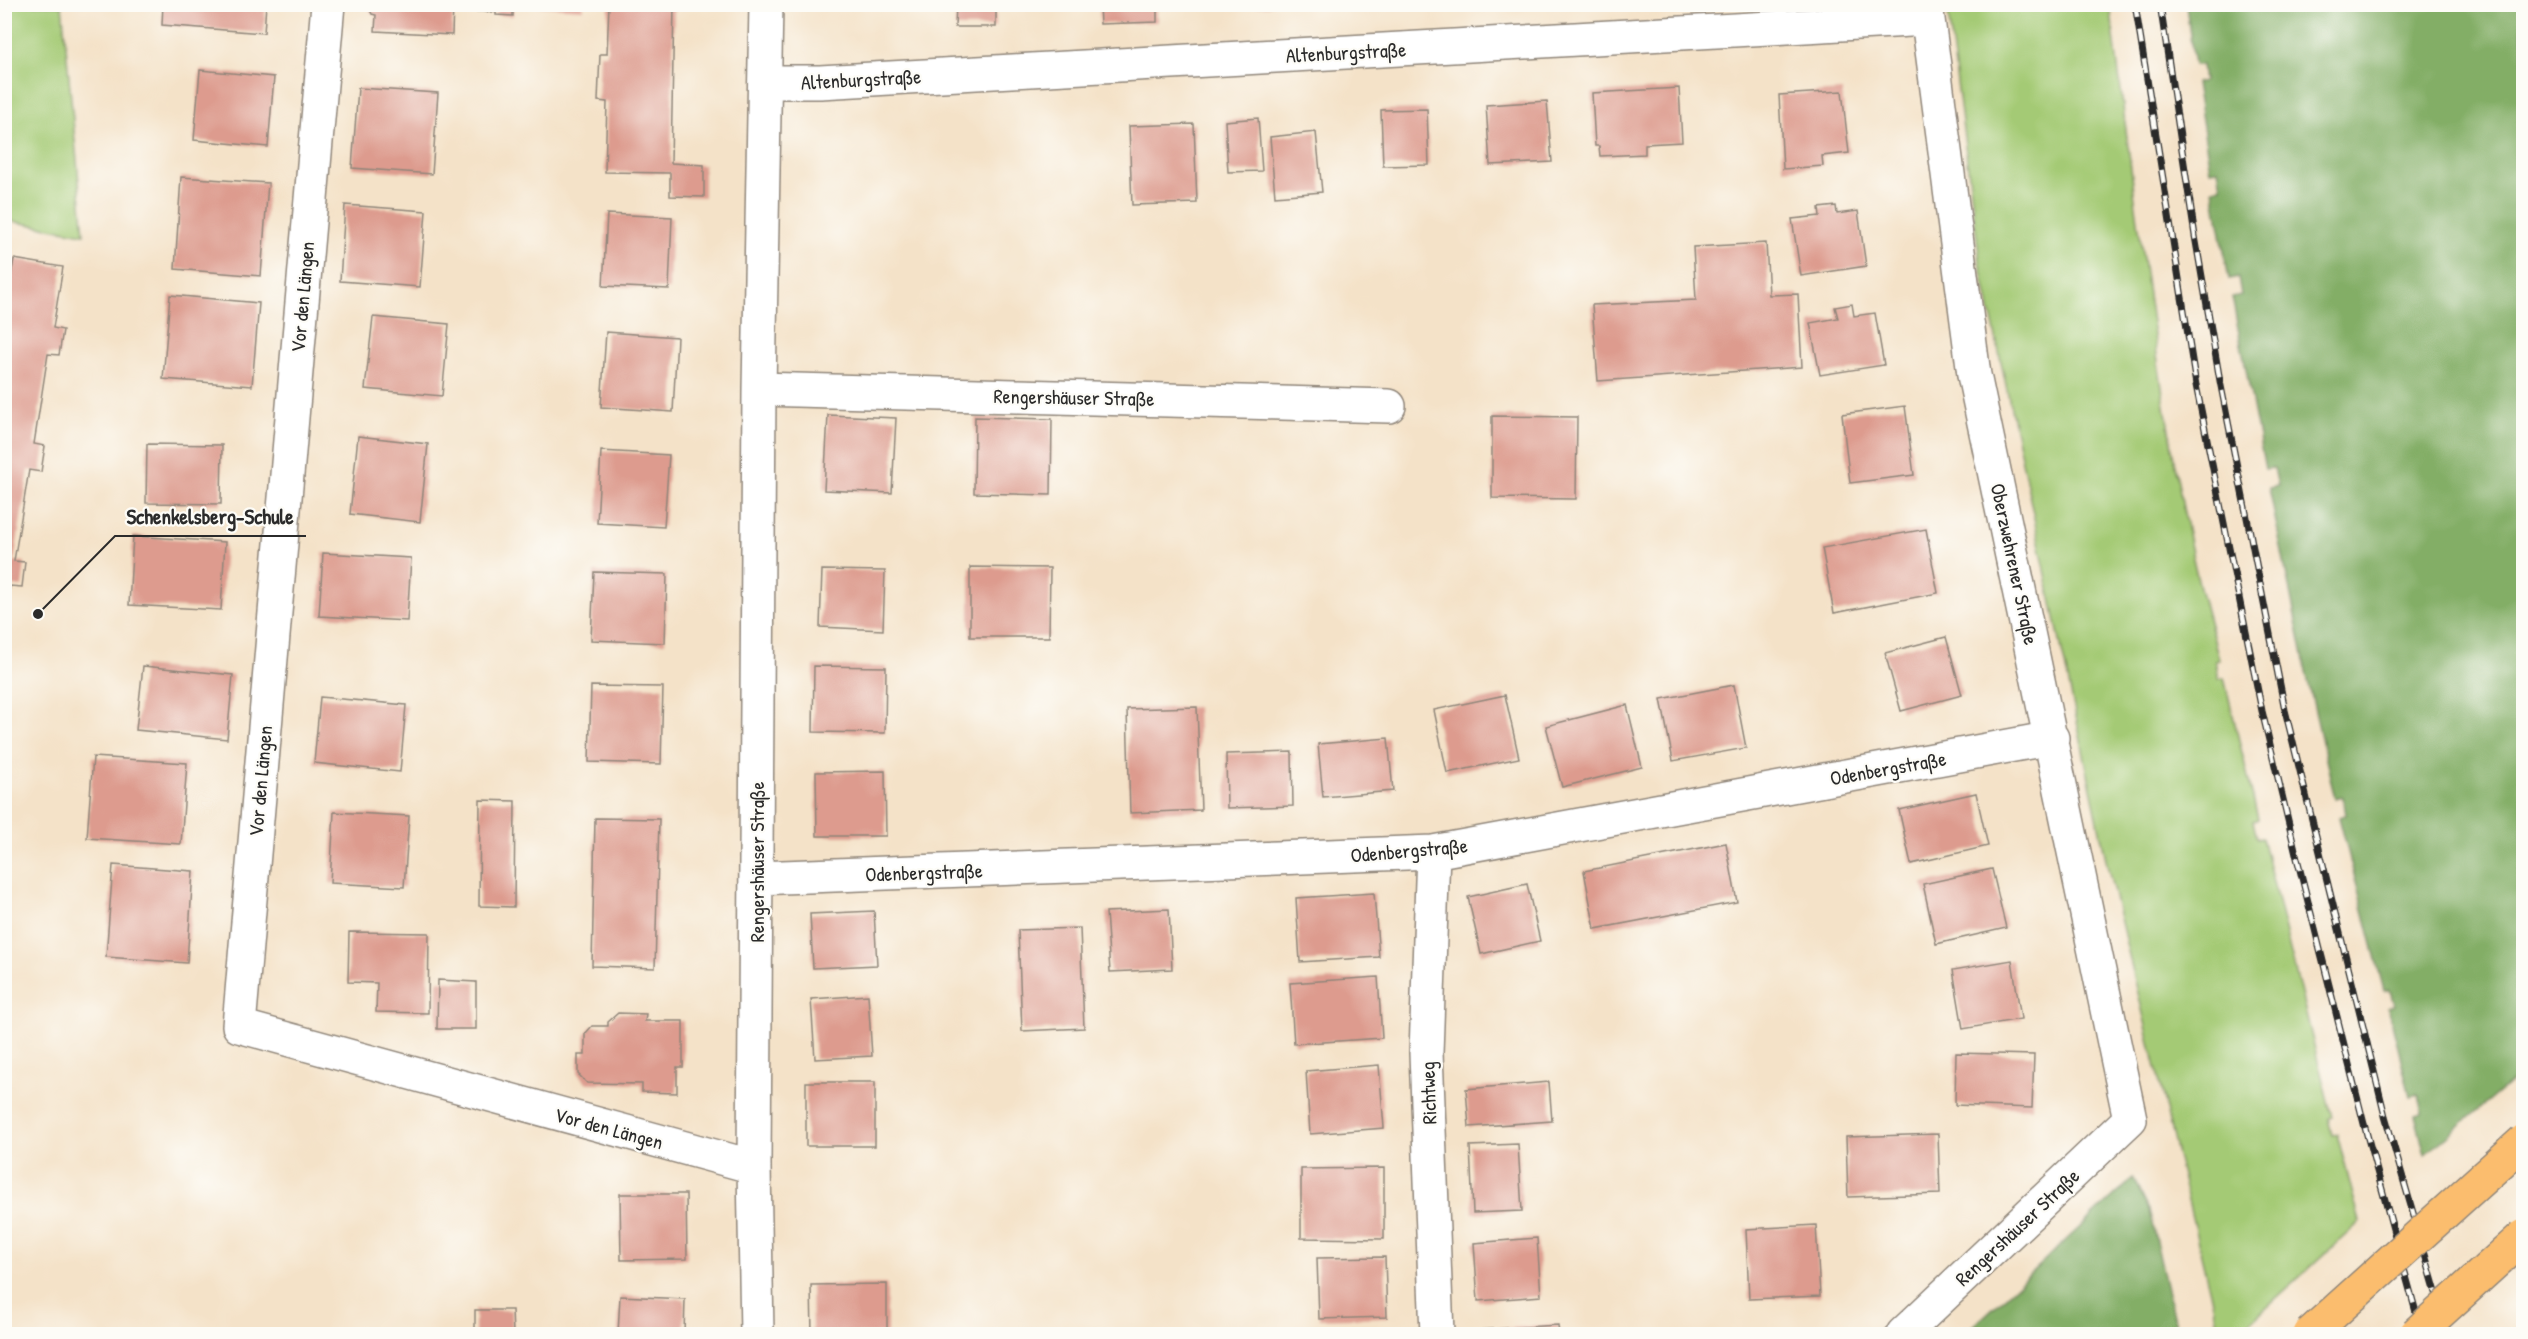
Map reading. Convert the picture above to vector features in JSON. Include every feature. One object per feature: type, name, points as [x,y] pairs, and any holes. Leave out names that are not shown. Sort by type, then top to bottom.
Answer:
[{"type":"highway","points":[[2310,1335],[2523,1141]]},
{"type":"highway","points":[[2416,1335],[2523,1236]]},
{"type":"street","name":"Vor den Längen","points":[[328,4],[238,1026],[754,1167]]},
{"type":"street","name":"Rengershäuser Straße","points":[[758,1335],[754,1167],[759,389],[766,4]]},
{"type":"street","name":"Altenburgstraße","points":[[765,82],[820,82],[1927,12]]},
{"type":"street","name":"Oberzwehrener Straße","points":[[1927,12],[1974,375],[2052,738],[2130,1119]]},
{"type":"street","name":"Rengershäuser Straße","points":[[759,389],[1389,405]]},
{"type":"street","name":"Odenbergstraße","points":[[756,878],[1433,852],[2052,738]]},
{"type":"street","name":"Richtweg","points":[[1433,852],[1426,1053],[1437,1335]]},
{"type":"street","name":"Rengershäuser Straße","points":[[1903,1335],[2130,1119]]},
{"type":"green space","points":[[4,5],[62,5],[84,234],[5,220]]},
{"type":"green space","points":[[1947,5],[2110,5],[2156,352],[2193,558],[2219,660],[2215,661],[2219,679],[2224,678],[2258,819],[2253,821],[2257,839],[2262,838],[2332,1117],[2328,1118],[2332,1135],[2337,1134],[2360,1222],[2237,1334],[2220,1334],[2107,864],[1980,262]]},
{"type":"green space","points":[[2186,5],[2523,5],[2523,1072],[2425,1155],[2415,1115],[2422,1113],[2418,1094],[2410,1096],[2388,1007],[2394,1005],[2390,990],[2384,991],[2339,817],[2346,815],[2343,797],[2335,799],[2307,676],[2269,488],[2278,486],[2274,468],[2265,469],[2232,297],[2241,295],[2238,277],[2229,279],[2213,189],[2221,187],[2218,169],[2210,170],[2196,83],[2204,81],[2202,65],[2194,65]]},
{"type":"green space","points":[[2133,1178],[2149,1210],[2177,1334],[1965,1334]]},
{"type":"building","points":[[163,4],[266,4],[264,33],[162,25]]},
{"type":"building","points":[[367,4],[453,4],[452,35],[375,31],[376,15],[372,14]]},
{"type":"building","points":[[460,4],[513,4],[513,16],[496,15],[496,12],[460,11]]},
{"type":"building","points":[[533,4],[583,4],[583,9],[533,6]]},
{"type":"building","points":[[609,4],[674,4],[671,163],[704,165],[704,197],[670,196],[670,173],[605,172],[607,102],[598,101],[600,54],[607,54]]},
{"type":"building","points":[[956,4],[996,4],[996,27],[955,27]]},
{"type":"building","points":[[1099,4],[1157,4],[1157,22],[1100,24]]},
{"type":"building","points":[[1252,4],[1270,4],[1270,6],[1253,7]]},
{"type":"building","points":[[1821,4],[1851,4],[1851,7],[1822,9]]},
{"type":"building","points":[[200,70],[274,77],[268,147],[194,140]]},
{"type":"building","points":[[358,88],[438,93],[432,174],[352,168]]},
{"type":"building","points":[[1679,88],[1682,142],[1645,144],[1645,154],[1600,156],[1599,146],[1595,146],[1592,93]]},
{"type":"building","points":[[1842,91],[1849,153],[1822,156],[1823,166],[1783,169],[1779,95]]},
{"type":"building","points":[[1547,101],[1552,162],[1490,165],[1486,105]]},
{"type":"building","points":[[1427,109],[1429,165],[1383,166],[1381,110]]},
{"type":"building","points":[[1258,118],[1262,171],[1228,172],[1225,121]]},
{"type":"building","points":[[1194,124],[1197,203],[1132,205],[1129,126]]},
{"type":"building","points":[[1316,132],[1322,192],[1275,196],[1270,137]]},
{"type":"building","points":[[181,177],[268,183],[261,276],[175,269]]},
{"type":"building","points":[[345,205],[426,211],[420,287],[340,281]]},
{"type":"building","points":[[1836,206],[1837,214],[1858,211],[1866,266],[1801,276],[1792,219],[1820,216],[1819,208]]},
{"type":"building","points":[[607,214],[672,217],[669,289],[603,286]]},
{"type":"building","points":[[1766,243],[1769,295],[1798,294],[1802,367],[1598,381],[1592,305],[1696,300],[1693,247]]},
{"type":"building","points":[[14,259],[63,267],[53,328],[63,330],[59,355],[48,354],[34,444],[45,446],[41,472],[29,470],[14,561],[25,562],[22,587],[10,586],[6,612],[4,316]]},
{"type":"building","points":[[170,295],[259,303],[252,386],[163,379]]},
{"type":"building","points":[[1852,304],[1854,316],[1875,313],[1884,365],[1820,375],[1810,323],[1838,318],[1835,307]]},
{"type":"building","points":[[373,317],[449,324],[442,396],[365,389]]},
{"type":"building","points":[[606,332],[677,337],[673,412],[601,407]]},
{"type":"building","points":[[1905,406],[1914,475],[1850,483],[1842,414]]},
{"type":"building","points":[[828,415],[896,418],[892,493],[824,490]]},
{"type":"building","points":[[1492,416],[1577,417],[1576,499],[1492,498]]},
{"type":"building","points":[[975,417],[1052,419],[1051,495],[974,493]]},
{"type":"building","points":[[358,436],[428,444],[420,522],[350,514]]},
{"type":"building","points":[[147,444],[222,445],[221,504],[146,503]]},
{"type":"building","points":[[601,451],[669,455],[664,527],[597,523]]},
{"type":"building","points":[[1926,529],[1938,593],[1834,613],[1822,548]]},
{"type":"building","points":[[133,536],[225,542],[221,610],[129,605]]},
{"type":"building","points":[[323,553],[411,558],[407,621],[319,616]]},
{"type":"building","points":[[970,567],[1050,568],[1049,637],[970,637]]},
{"type":"building","points":[[822,570],[885,571],[883,630],[820,627]]},
{"type":"building","points":[[594,572],[667,574],[665,643],[591,640]]},
{"type":"building","points":[[1946,637],[1962,695],[1901,711],[1885,653]]},
{"type":"building","points":[[143,666],[233,675],[227,739],[136,730]]},
{"type":"building","points":[[814,666],[886,667],[885,733],[813,732]]},
{"type":"building","points":[[1734,685],[1746,748],[1673,761],[1661,699]]},
{"type":"building","points":[[591,686],[663,687],[661,764],[589,762]]},
{"type":"building","points":[[1505,695],[1519,758],[1447,773],[1434,710]]},
{"type":"building","points":[[320,697],[406,705],[400,772],[314,763]]},
{"type":"building","points":[[1627,705],[1642,767],[1562,787],[1546,726]]},
{"type":"building","points":[[1197,707],[1201,810],[1130,813],[1127,709]]},
{"type":"building","points":[[1388,738],[1393,791],[1323,797],[1318,744]]},
{"type":"building","points":[[1292,752],[1293,806],[1227,808],[1226,754]]},
{"type":"building","points":[[93,757],[187,763],[181,844],[87,838]]},
{"type":"building","points":[[885,771],[886,836],[817,836],[816,772]]},
{"type":"building","points":[[1976,793],[1988,846],[1911,864],[1899,810]]},
{"type":"building","points":[[480,800],[515,801],[514,907],[479,906]]},
{"type":"building","points":[[334,812],[409,816],[404,887],[330,883]]},
{"type":"building","points":[[595,818],[659,819],[655,968],[592,966]]},
{"type":"building","points":[[1726,843],[1737,902],[1595,929],[1584,871]]},
{"type":"building","points":[[113,865],[193,871],[187,963],[106,957]]},
{"type":"building","points":[[1992,869],[2006,928],[1936,944],[1923,884]]},
{"type":"building","points":[[1527,884],[1540,941],[1481,954],[1468,897]]},
{"type":"building","points":[[1374,893],[1379,957],[1300,962],[1296,898]]},
{"type":"building","points":[[1169,909],[1172,969],[1110,972],[1106,912]]},
{"type":"building","points":[[874,911],[877,965],[813,968],[810,914]]},
{"type":"building","points":[[1080,928],[1084,1028],[1022,1031],[1018,930]]},
{"type":"building","points":[[349,932],[429,933],[428,1013],[376,1012],[377,983],[348,982]]},
{"type":"building","points":[[2012,960],[2021,1019],[1963,1029],[1953,970]]},
{"type":"building","points":[[1378,977],[1382,1038],[1294,1044],[1290,983]]},
{"type":"building","points":[[438,980],[476,982],[476,1029],[437,1029]]},
{"type":"building","points":[[868,995],[872,1056],[815,1059],[811,999]]},
{"type":"building","points":[[618,1013],[646,1014],[645,1021],[683,1021],[683,1067],[677,1067],[677,1093],[642,1092],[642,1084],[587,1083],[578,1074],[578,1055],[585,1055],[585,1034],[592,1026],[608,1026],[608,1022]]},
{"type":"building","points":[[1956,1053],[2034,1055],[2032,1108],[1955,1105]]},
{"type":"building","points":[[1379,1065],[1384,1128],[1310,1134],[1306,1071]]},
{"type":"building","points":[[806,1082],[875,1082],[875,1146],[806,1146]]},
{"type":"building","points":[[1549,1082],[1552,1121],[1469,1127],[1466,1089]]},
{"type":"building","points":[[1938,1134],[1940,1194],[1848,1197],[1846,1137]]},
{"type":"building","points":[[1518,1144],[1522,1211],[1473,1213],[1470,1146]]},
{"type":"building","points":[[1384,1168],[1384,1239],[1301,1238],[1301,1169]]},
{"type":"building","points":[[620,1194],[686,1194],[687,1259],[621,1260]]},
{"type":"building","points":[[1816,1225],[1820,1296],[1749,1299],[1746,1229]]},
{"type":"building","points":[[1537,1238],[1541,1296],[1478,1301],[1474,1243]]},
{"type":"building","points":[[1385,1257],[1387,1317],[1319,1319],[1317,1258]]},
{"type":"building","points":[[887,1284],[887,1334],[812,1334],[811,1285]]},
{"type":"building","points":[[620,1296],[685,1299],[684,1334],[618,1334]]},
{"type":"building","points":[[475,1310],[512,1310],[513,1334],[475,1334]]},
{"type":"building","points":[[1558,1325],[1559,1334],[1477,1334],[1477,1330]]},
{"type":"railway","points":[[2135,4],[2196,385],[2262,711],[2364,1124],[2422,1334]]},
{"type":"railway","points":[[2160,4],[2195,236],[2220,381],[2285,710],[2385,1116],[2448,1334]]},
{"type":"place","name":"Schenkelsberg-Schule","points":[[38,614]]}]
